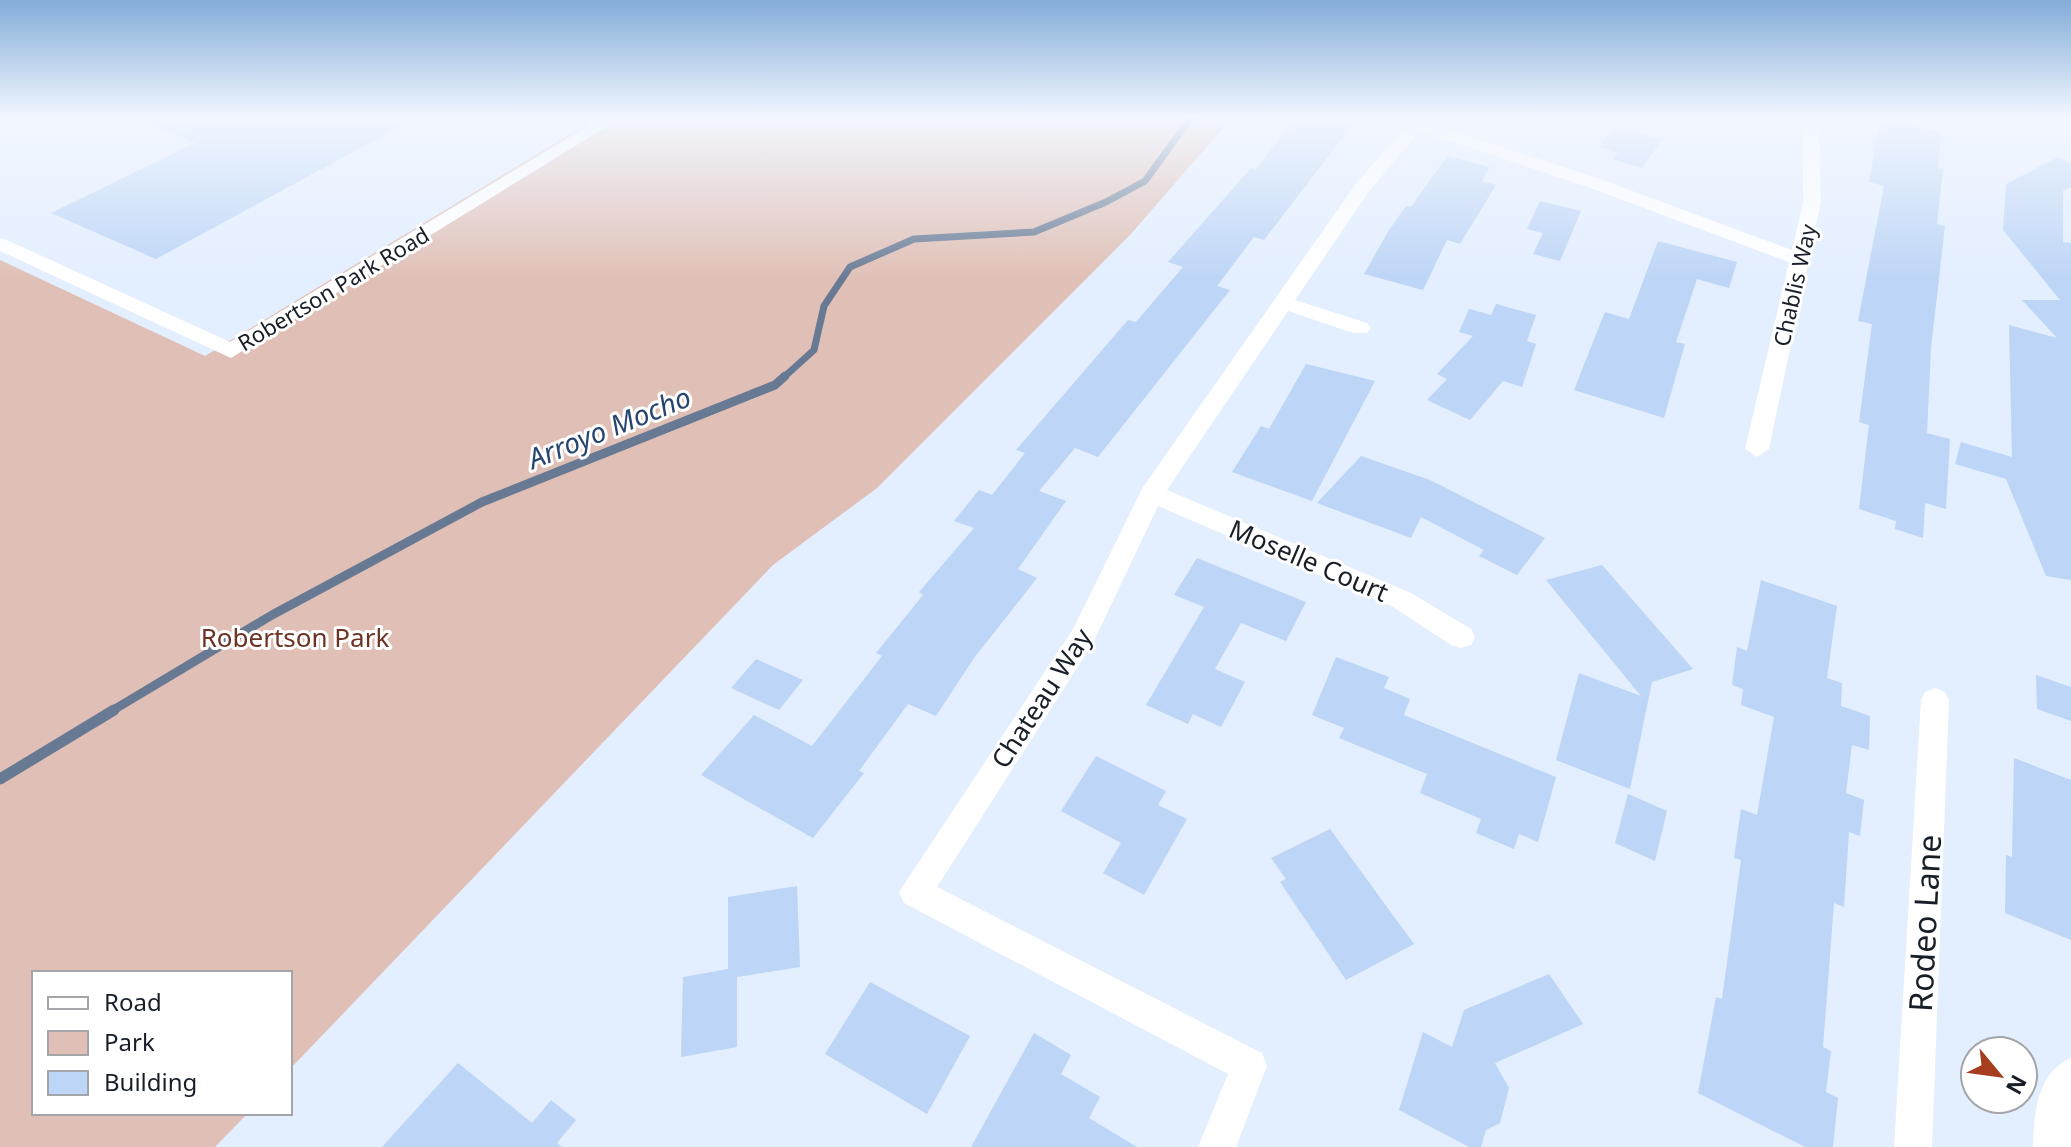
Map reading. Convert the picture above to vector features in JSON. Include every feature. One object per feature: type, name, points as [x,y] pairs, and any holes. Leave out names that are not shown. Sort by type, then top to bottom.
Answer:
[{"type":"street","name":"Robertson Park Road","points":[[0,244],[231,351],[523,173]]},
{"type":"street","name":"Chateau Way","points":[[1217,1147],[1249,1066],[915,892],[1083,635],[1152,493],[1281,302],[1375,173]]},
{"type":"street","points":[[1564,173],[1801,260]]},
{"type":"street","name":"Chablis Way","points":[[1757,449],[1801,260],[1812,202],[1812,173]]},
{"type":"street","points":[[1281,302],[1360,328]]},
{"type":"street","name":"Moselle Court","points":[[1152,493],[1402,600],[1461,637]]},
{"type":"street","name":"Rodeo Lane","points":[[1913,1147],[1935,700]]},
{"type":"street","points":[[2052,1147],[2052,1106],[2071,1076]]},
{"type":"green space","name":"Robertson Park","points":[[507,173],[1184,173],[1130,235],[877,488],[773,565],[292,1067],[292,971],[32,971],[32,1115],[246,1115],[215,1147],[0,1147],[0,260],[205,356]]},
{"type":"building","points":[[134,173],[315,173],[156,259],[51,213]]},
{"type":"building","points":[[1247,173],[1316,173],[1264,240],[1254,237],[1217,286],[1230,290],[1098,457],[1075,448],[1039,491],[1066,501],[1018,569],[1037,578],[974,658],[936,716],[908,704],[859,771],[864,773],[813,838],[701,775],[754,715],[812,746],[882,656],[876,653],[923,595],[919,592],[974,528],[954,521],[979,490],[992,495],[1025,453],[1016,450],[1128,320],[1136,322],[1183,267],[1168,262]]},
{"type":"building","points":[[1435,173],[1487,173],[1482,181],[1496,185],[1460,244],[1447,240],[1423,290],[1364,274],[1389,230],[1406,206],[1411,207]]},
{"type":"building","points":[[1871,173],[1943,173],[1937,224],[1945,226],[1931,348],[1927,433],[1950,439],[1946,509],[1925,503],[1923,538],[1895,529],[1896,521],[1859,509],[1869,425],[1859,422],[1872,324],[1858,321],[1884,186],[1869,182]]},
{"type":"building","points":[[2028,173],[2071,173],[2071,187],[2063,191],[2063,242],[2071,243],[2071,580],[2046,576],[2006,479],[1955,464],[1961,442],[2012,457],[2009,325],[2057,338],[2022,300],[2060,300],[2003,230],[2006,184]]},
{"type":"building","points":[[1540,201],[1581,211],[1560,261],[1533,254],[1543,233],[1527,229]]},
{"type":"building","points":[[1658,241],[1737,262],[1729,288],[1697,279],[1676,342],[1685,344],[1664,418],[1574,390],[1605,312],[1629,319]]},
{"type":"building","points":[[1496,304],[1536,315],[1527,341],[1536,344],[1522,387],[1503,381],[1470,420],[1427,400],[1447,379],[1437,374],[1473,336],[1459,332],[1469,309],[1491,315]]},
{"type":"building","points":[[1306,364],[1375,381],[1312,501],[1232,472],[1261,426],[1269,429]]},
{"type":"building","points":[[1361,456],[1430,480],[1545,538],[1517,575],[1479,556],[1484,550],[1421,517],[1411,538],[1317,503]]},
{"type":"building","points":[[1197,558],[1306,602],[1286,641],[1241,623],[1215,669],[1245,682],[1221,727],[1193,714],[1188,724],[1146,705],[1204,607],[1174,595]]},
{"type":"building","points":[[1602,565],[1693,669],[1652,682],[1630,789],[1556,760],[1579,673],[1641,696],[1546,580]]},
{"type":"building","points":[[1761,580],[1837,606],[1827,678],[1842,683],[1841,706],[1870,716],[1869,750],[1852,745],[1846,793],[1864,800],[1860,836],[1849,832],[1844,907],[1834,903],[1823,1047],[1831,1051],[1826,1092],[1838,1098],[1833,1147],[1805,1147],[1698,1093],[1716,997],[1722,999],[1741,860],[1734,858],[1741,809],[1757,815],[1774,717],[1741,705],[1743,689],[1732,685],[1737,647],[1747,651]]},
{"type":"building","points":[[1336,657],[1389,677],[1384,688],[1410,699],[1404,715],[1556,777],[1538,842],[1519,834],[1514,849],[1476,833],[1481,819],[1420,793],[1427,774],[1339,738],[1344,728],[1312,715]]},
{"type":"building","points":[[756,659],[803,680],[779,710],[731,688]]},
{"type":"building","points":[[2036,675],[2071,687],[2071,721],[2037,709]]},
{"type":"building","points":[[1096,756],[1166,791],[1158,805],[1187,819],[1144,895],[1103,873],[1121,843],[1061,811]]},
{"type":"building","points":[[2014,758],[2071,780],[2071,940],[2005,913],[2006,855],[2012,857]]},
{"type":"building","points":[[1628,794],[1667,811],[1655,861],[1615,843]]},
{"type":"building","points":[[1330,829],[1414,944],[1346,980],[1280,882],[1286,879],[1271,858]]},
{"type":"building","points":[[797,886],[800,967],[737,977],[737,1047],[681,1057],[683,977],[728,969],[728,897]]},
{"type":"building","points":[[1549,974],[1583,1024],[1495,1063],[1509,1088],[1500,1123],[1486,1130],[1481,1147],[1469,1147],[1399,1110],[1423,1032],[1452,1047],[1464,1010]]},
{"type":"building","points":[[870,982],[970,1036],[927,1114],[825,1054]]},
{"type":"building","points":[[1034,1033],[1071,1055],[1061,1074],[1100,1097],[1089,1118],[1137,1147],[971,1147]]},
{"type":"building","points":[[458,1063],[532,1123],[551,1100],[576,1120],[557,1143],[562,1147],[382,1147]]},
{"type":"waterway","name":"Arroyo Mocho","points":[[783,378],[814,350],[824,306],[850,267],[914,239],[1034,232],[1106,202],[1145,181],[1151,173]]},
{"type":"waterway","name":"Arroyo Mocho","points":[[110,712],[272,615],[482,502],[775,385],[785,376]]},
{"type":"waterway","name":"Arroyo Mocho","points":[[0,779],[114,710]]}]
